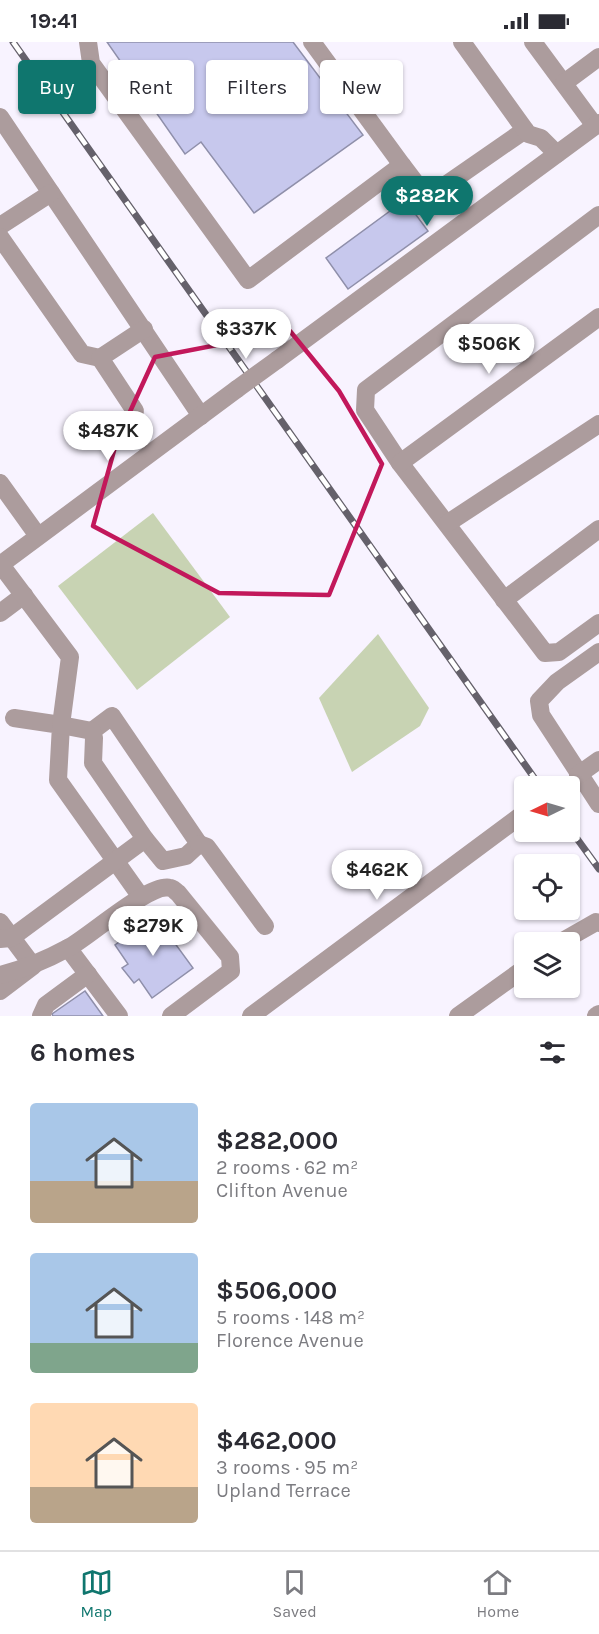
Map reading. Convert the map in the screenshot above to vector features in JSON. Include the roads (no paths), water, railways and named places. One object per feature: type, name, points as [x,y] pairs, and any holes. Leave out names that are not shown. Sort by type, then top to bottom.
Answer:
[{"type":"street","points":[[87,42],[91,63],[248,280],[402,165]]},
{"type":"street","points":[[312,42],[427,198],[525,130]]},
{"type":"street","points":[[463,42],[528,134],[541,138],[556,154]]},
{"type":"street","points":[[141,897],[58,780],[61,725],[70,657],[0,565],[597,124],[533,42]]},
{"type":"street","points":[[564,83],[599,57]]},
{"type":"street","points":[[0,117],[201,416]]},
{"type":"street","points":[[0,226],[51,193]]},
{"type":"street","points":[[599,215],[366,390],[365,410],[400,463],[545,653],[559,652],[599,623]]},
{"type":"street","points":[[0,237],[82,354],[100,357],[144,329]]},
{"type":"street","points":[[400,463],[599,316]]},
{"type":"street","points":[[100,357],[135,411]]},
{"type":"street","points":[[448,523],[599,424]]},
{"type":"street","points":[[0,483],[38,536]]},
{"type":"street","points":[[504,600],[599,530]]},
{"type":"street","points":[[0,613],[24,596]]},
{"type":"street","points":[[599,652],[557,682],[539,701],[541,715],[599,804]]},
{"type":"street","points":[[14,718],[92,731],[112,716],[199,844],[207,847],[265,926]]},
{"type":"street","points":[[92,731],[93,763],[145,839],[163,861],[186,856],[199,844]]},
{"type":"street","points":[[578,775],[599,760]]},
{"type":"street","points":[[251,1016],[514,821]]},
{"type":"street","points":[[6,938],[117,862],[145,839]]},
{"type":"street","points":[[0,991],[33,966],[68,948],[141,897],[160,888],[170,887],[178,893],[230,957],[231,972],[171,1016]]},
{"type":"street","points":[[0,922],[6,938],[33,966]]},
{"type":"street","points":[[578,932],[596,922],[599,923]]},
{"type":"street","points":[[68,948],[119,1016]]},
{"type":"street","points":[[0,975],[33,966]]},
{"type":"street","points":[[41,1016],[46,1005],[88,974]]},
{"type":"street","points":[[458,1016],[514,976]]},
{"type":"railway","points":[[13,42],[533,776]]},
{"type":"railway","points":[[579,842],[599,869]]}]
